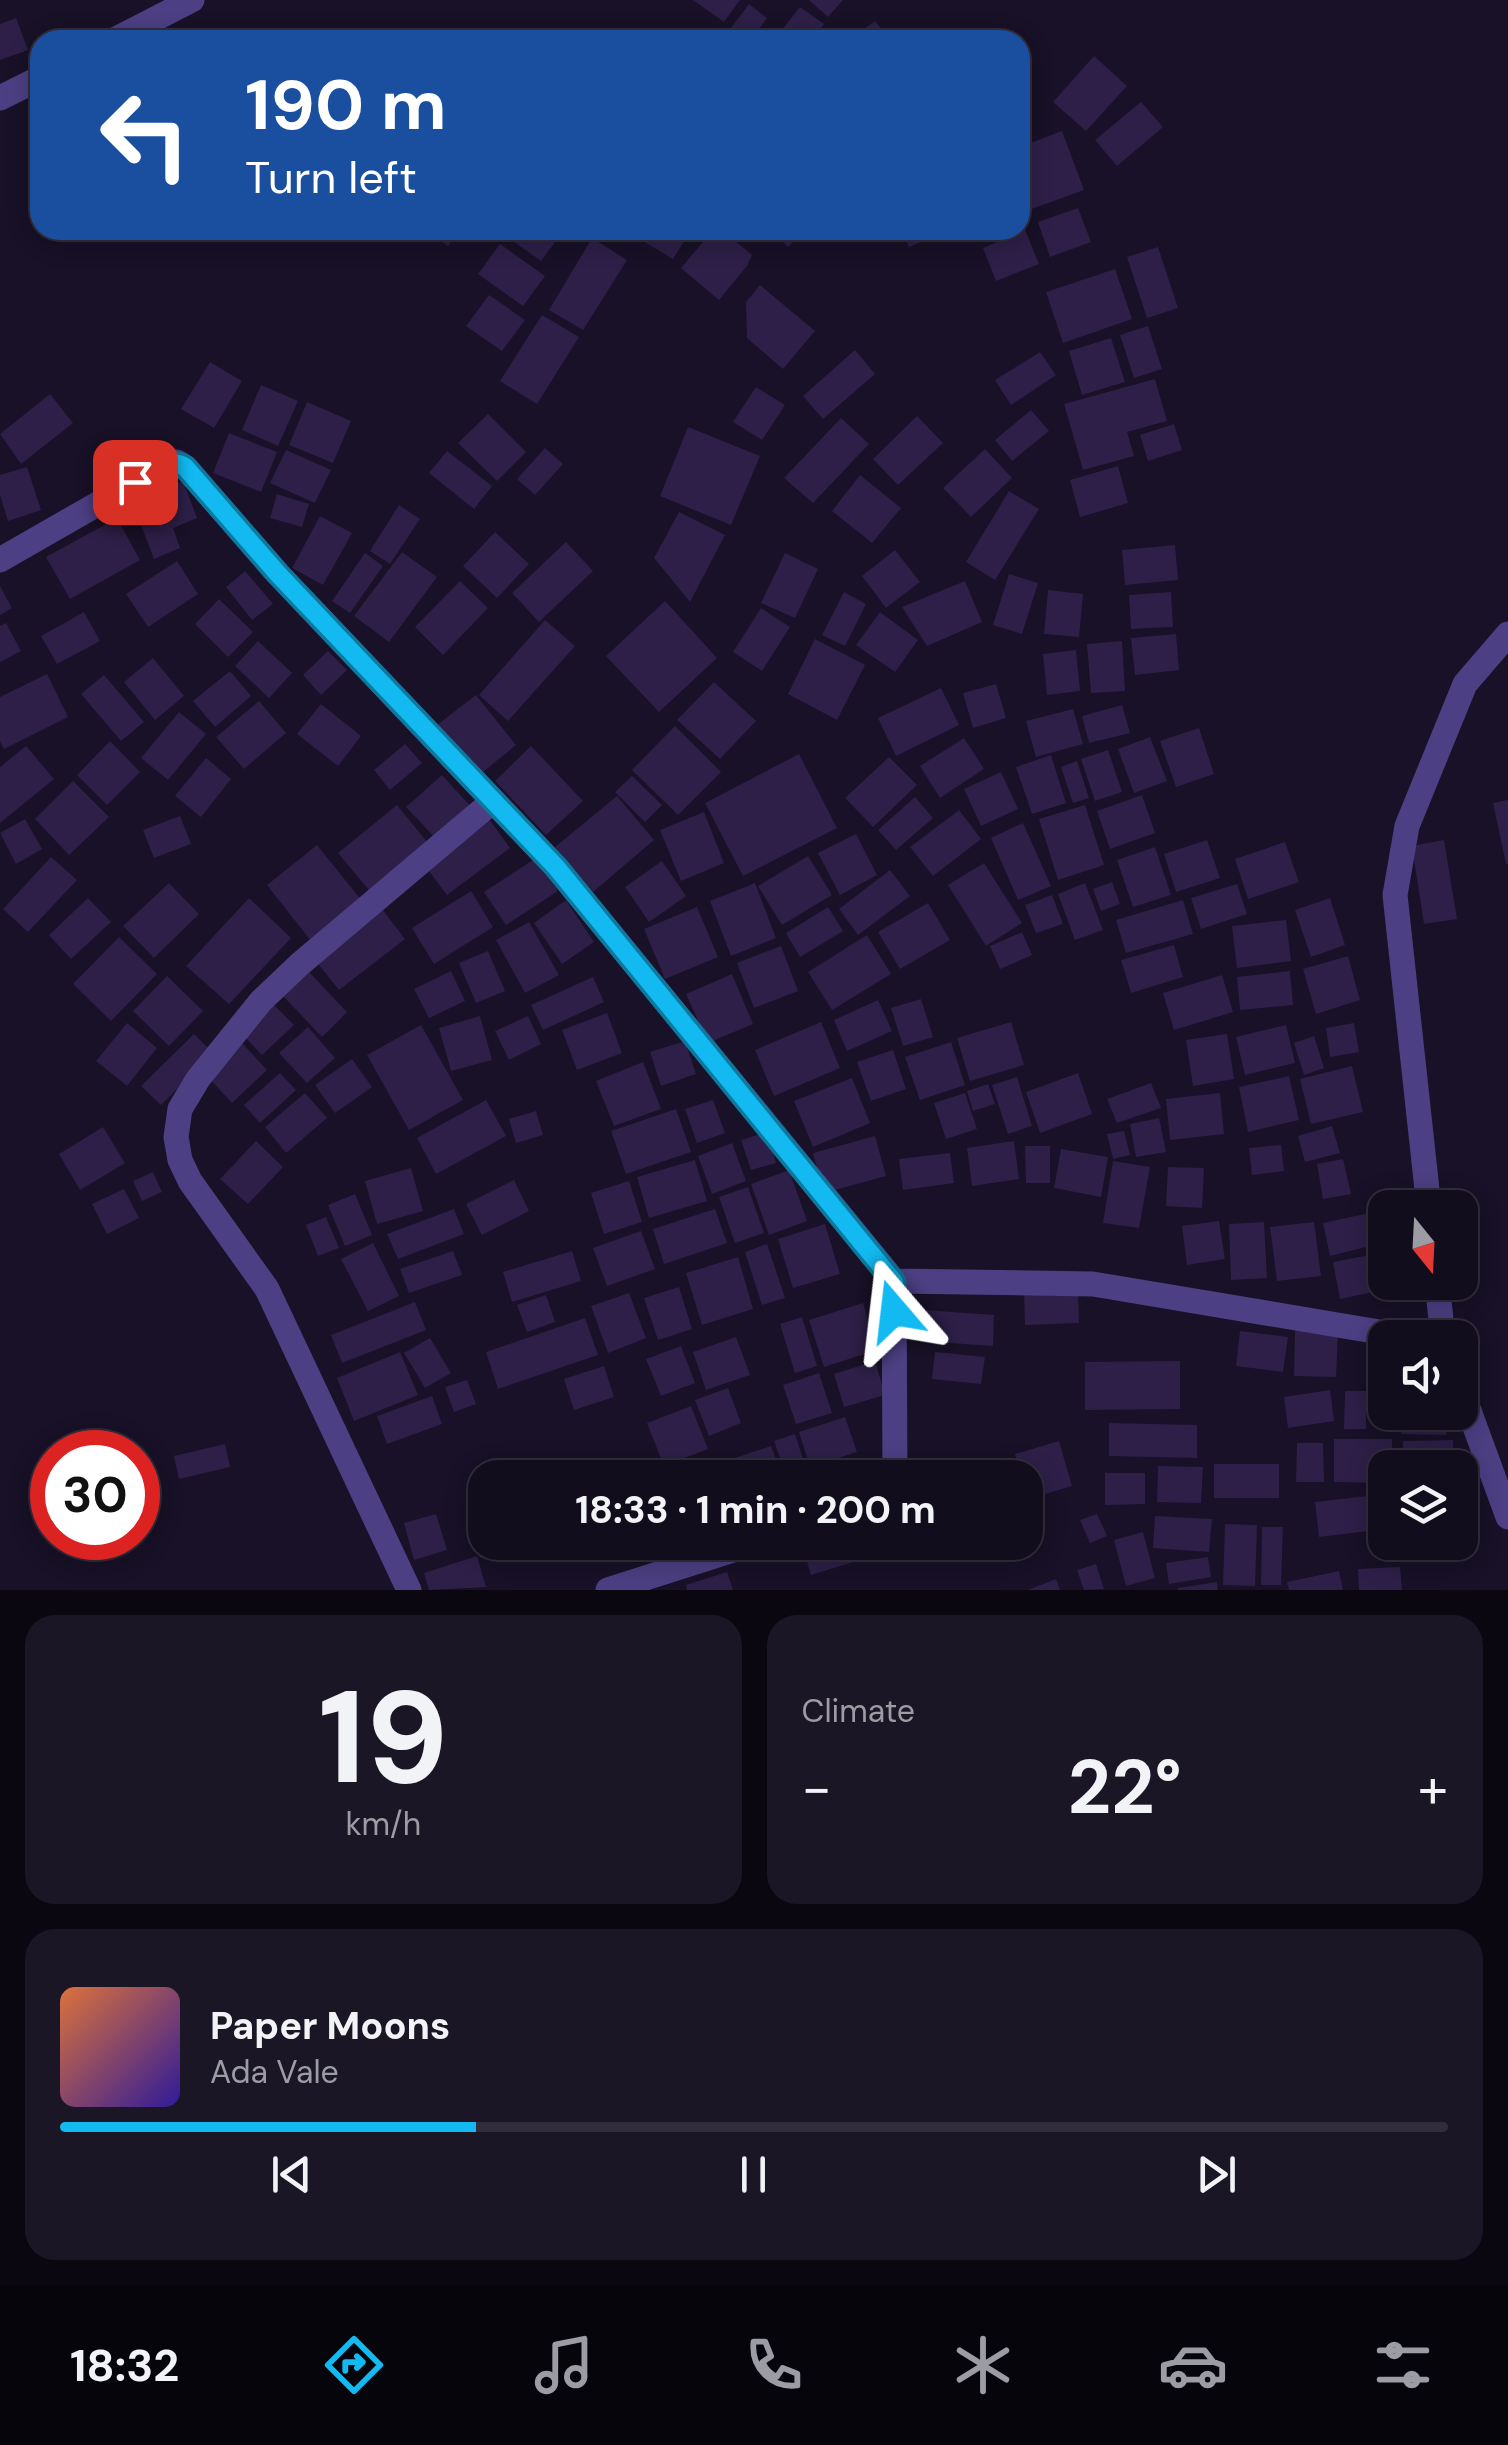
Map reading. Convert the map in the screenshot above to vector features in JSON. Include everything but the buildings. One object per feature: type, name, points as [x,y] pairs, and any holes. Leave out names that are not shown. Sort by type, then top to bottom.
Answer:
[{"type":"street","points":[[134,30],[192,0]]},
{"type":"street","points":[[0,98],[30,83]]},
{"type":"street","points":[[0,560],[169,463],[178,462],[568,882],[894,1282],[895,1460]]},
{"type":"street","points":[[1427,1190],[1395,895],[1406,826],[1466,684],[1508,634]]},
{"type":"street","points":[[409,1590],[274,1302],[190,1180],[180,1160],[176,1137],[180,1109],[198,1079],[260,1002],[493,802]]},
{"type":"street","points":[[894,1282],[1094,1284],[1368,1330]]},
{"type":"street","points":[[1476,1430],[1508,1516]]},
{"type":"street","points":[[608,1590],[702,1560]]},
{"type":"route","points":[[135,482],[169,463],[178,462],[185,467],[278,574],[549,860],[894,1282],[894,1311]]}]
